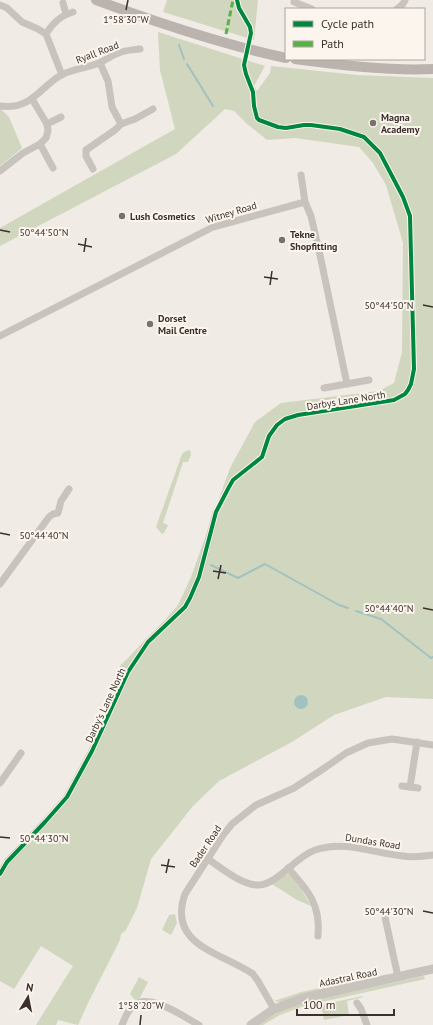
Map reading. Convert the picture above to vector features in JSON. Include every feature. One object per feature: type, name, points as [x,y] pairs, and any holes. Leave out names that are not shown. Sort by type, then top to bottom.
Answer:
[{"type":"main road","points":[[96,0],[161,24],[250,50],[285,58]]},
{"type":"main road","points":[[302,60],[340,65],[392,69],[433,69]]},
{"type":"street","points":[[398,8],[405,0]]},
{"type":"street","points":[[294,2],[309,8]]},
{"type":"street","points":[[46,34],[58,19],[69,13],[63,3]]},
{"type":"street","points":[[0,5],[7,8],[22,22],[46,34],[62,75]]},
{"type":"street","name":"Ryall Road","points":[[0,106],[20,106],[32,100],[44,88],[62,75],[100,63],[120,52],[140,49]]},
{"type":"street","points":[[100,63],[108,81],[112,107],[121,124]]},
{"type":"street","points":[[0,171],[23,153],[40,144],[46,138],[48,131],[47,124],[32,100]]},
{"type":"street","points":[[93,169],[86,156],[86,150],[115,130],[121,124],[153,109]]},
{"type":"street","points":[[47,124],[61,117]]},
{"type":"street","points":[[40,144],[53,168]]},
{"type":"street","points":[[301,175],[305,202],[311,216],[347,384]]},
{"type":"street","name":"Witney Road","points":[[0,336],[213,227],[305,202]]},
{"type":"street","points":[[324,388],[369,380]]},
{"type":"street","points":[[0,584],[49,517],[53,514],[58,514],[61,501],[69,489]]},
{"type":"street","name":"Darby's Lane North","points":[[0,874],[7,862],[67,797],[92,751],[128,672],[148,642],[176,615],[190,598],[199,577],[216,512]]},
{"type":"street","name":"Bader Road","points":[[274,1009],[253,974],[195,941],[188,935],[183,926],[181,912],[185,894],[223,835],[243,814],[256,805],[294,788],[346,752],[368,743],[392,739],[433,745]]},
{"type":"street","points":[[417,742],[406,787],[418,788]]},
{"type":"street","points":[[0,783],[21,753]]},
{"type":"street","name":"Dundas Road","points":[[208,859],[248,884],[258,885],[268,884],[304,855],[332,846],[354,847],[411,857],[433,855]]},
{"type":"street","points":[[288,868],[305,887],[314,903],[319,924],[318,936]]},
{"type":"street","points":[[385,916],[398,977]]},
{"type":"street","name":"Adastral Road","points":[[250,1025],[274,1009],[304,998],[433,969]]},
{"type":"street","points":[[122,1025],[131,1007],[139,1002],[147,1001],[160,1004],[199,1025]]},
{"type":"street","points":[[357,1003],[367,1025]]},
{"type":"green space","points":[[167,0],[258,0],[254,40],[163,12]]},
{"type":"green space","points":[[158,32],[265,66],[254,86],[257,91],[270,73],[271,66],[357,75],[433,78],[433,699],[386,697],[334,715],[292,742],[219,781],[193,806],[151,859],[137,908],[126,930],[121,934],[120,940],[78,1025],[58,1020],[56,1025],[36,1025],[73,966],[41,946],[14,989],[0,981],[0,874],[67,797],[106,720],[111,692],[120,666],[178,605],[191,577],[230,468],[255,422],[281,403],[379,391],[394,383],[402,352],[403,243],[386,185],[373,163],[359,147],[295,138],[267,140],[234,111],[225,109],[176,154],[0,246],[0,228],[175,129],[160,70]]},
{"type":"green space","points":[[0,108],[9,117],[22,148],[0,166]]},
{"type":"green space","points":[[189,450],[191,455],[188,462],[183,462],[163,523],[168,525],[162,534],[156,527],[182,454]]},
{"type":"green space","points":[[289,874],[300,887],[311,906],[297,900],[272,884],[283,875]]},
{"type":"green space","points":[[175,914],[177,923],[171,935],[162,930],[169,915]]},
{"type":"green space","points":[[389,974],[280,1002],[274,1001],[301,992]]},
{"type":"green space","points":[[424,976],[425,979],[322,1002],[321,998]]},
{"type":"green space","points":[[139,977],[148,982],[140,998],[135,1000],[130,994]]},
{"type":"green space","points":[[363,997],[347,1001],[349,1015],[324,1020],[321,1005]]},
{"type":"green space","points":[[315,999],[304,1006],[280,1015],[263,1025],[256,1025],[283,1009]]},
{"type":"water","points":[[298,695],[304,695],[308,699],[308,705],[304,709],[298,709],[294,705],[294,699]]},
{"type":"waterway","points":[[179,45],[184,59]]},
{"type":"waterway","points":[[187,64],[213,106]]},
{"type":"waterway","points":[[211,565],[238,578],[265,564],[339,605],[348,608]]},
{"type":"waterway","points":[[356,611],[381,619],[431,658],[433,657]]},
{"type":"marked path","points":[[226,34],[233,0]]},
{"type":"cycle path","name":"Darbys Lane North","points":[[0,874],[7,862],[67,797],[92,751],[128,672],[148,642],[185,607],[199,577],[216,512],[233,480],[262,457],[269,436],[277,425],[285,419],[298,415],[394,400],[405,394],[411,384],[414,369],[410,216],[403,197],[380,153],[364,137],[340,129],[311,125],[286,128],[278,127],[257,118],[253,92],[244,65],[251,33],[250,27],[239,8],[237,0]]},
{"type":"place","name":"Magna Academy","points":[[373,123]]},
{"type":"place","name":"Lush Cosmetics","points":[[122,216]]},
{"type":"place","name":"Tekne Shopfitting","points":[[282,240]]},
{"type":"place","name":"Dorset Mail Centre","points":[[150,324]]}]
